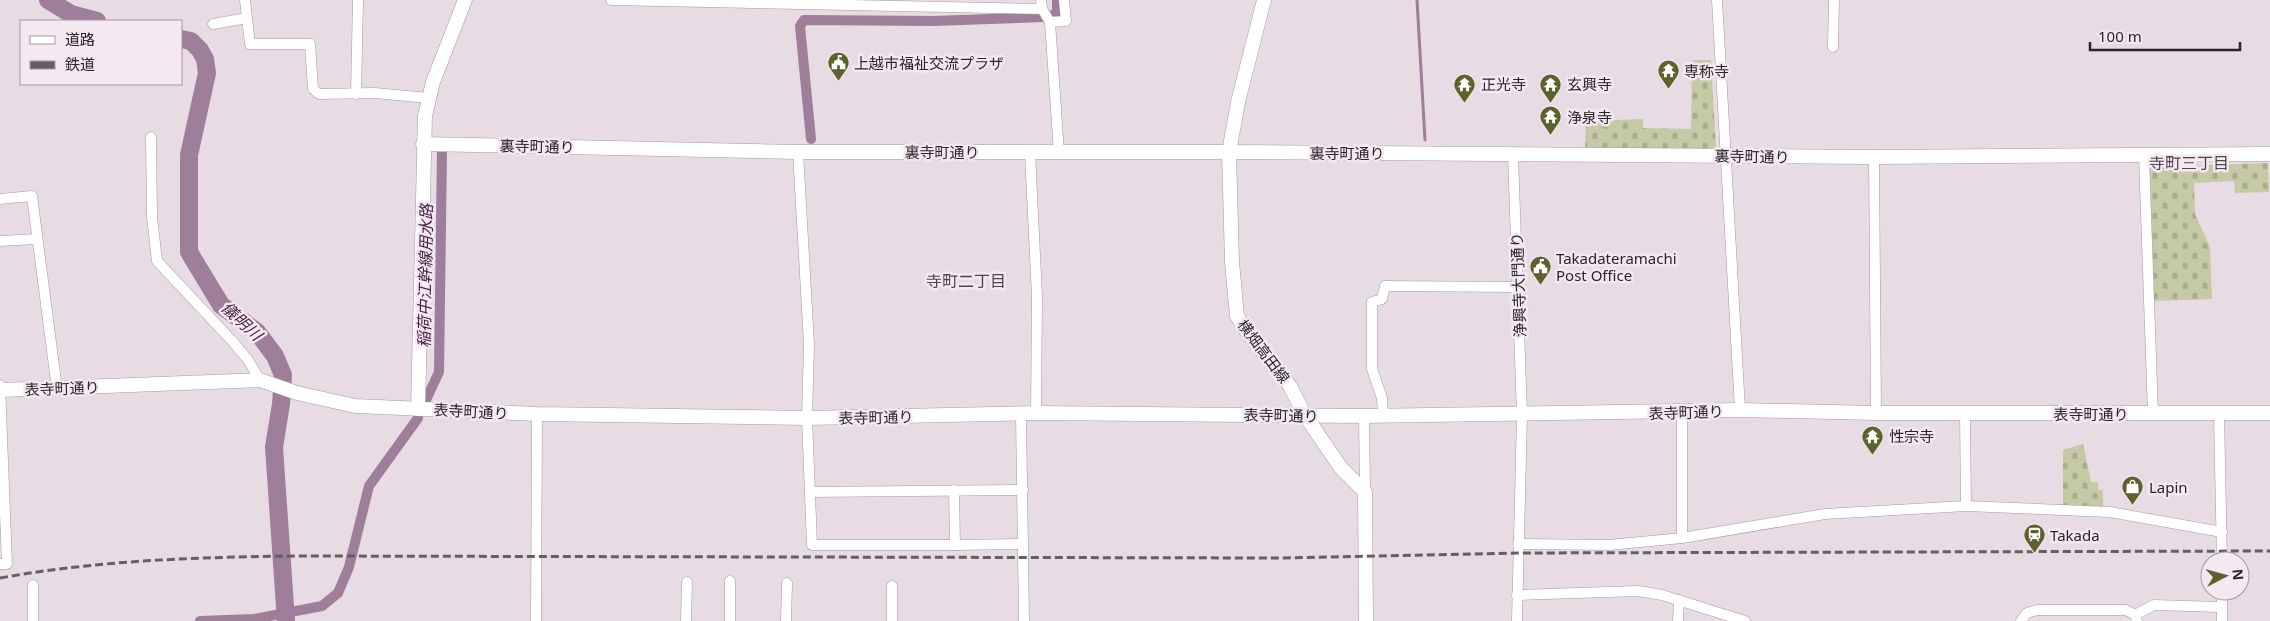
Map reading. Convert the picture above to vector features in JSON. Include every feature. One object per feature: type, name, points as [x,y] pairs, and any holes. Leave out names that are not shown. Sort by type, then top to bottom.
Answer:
[{"type":"street","points":[[245,0],[250,44],[310,44],[313,89],[320,94],[375,93],[428,98]]},
{"type":"street","points":[[356,94],[358,0]]},
{"type":"street","points":[[418,409],[422,301],[423,144],[428,98],[465,0]]},
{"type":"street","points":[[611,0],[1042,4],[1050,22],[1059,153]]},
{"type":"street","points":[[1050,22],[1066,21],[1064,0]]},
{"type":"street","name":"横畑高田線","points":[[1264,0],[1238,102],[1229,152],[1232,262],[1237,316],[1247,332],[1290,386],[1304,414],[1341,468],[1365,492]]},
{"type":"street","points":[[1717,0],[1728,156],[1740,410]]},
{"type":"street","points":[[1833,47],[1834,0]]},
{"type":"street","points":[[213,24],[247,18]]},
{"type":"street","points":[[151,137],[152,216],[157,261],[234,343],[266,383]]},
{"type":"street","name":"裏寺町通り","points":[[423,144],[798,152],[1229,152],[1874,158],[2270,154]]},
{"type":"street","points":[[798,152],[809,344],[807,418],[812,545],[1023,544]]},
{"type":"street","points":[[1030,153],[1037,296],[1036,413]]},
{"type":"street","name":"浄興寺大門通り","points":[[1513,155],[1522,415],[1517,621]]},
{"type":"street","points":[[2144,156],[2153,414]]},
{"type":"street","points":[[1874,158],[1876,413]]},
{"type":"street","points":[[0,199],[32,196],[36,239],[57,389]]},
{"type":"street","points":[[0,241],[36,239]]},
{"type":"street","points":[[1383,416],[1382,398],[1372,370],[1372,302],[1382,299],[1385,286],[1519,286]]},
{"type":"street","name":"表寺町通り","points":[[0,390],[266,383],[294,392],[355,406],[537,414],[807,418],[1020,415],[1036,413],[1364,416],[1522,415],[1682,413],[1740,410],[1876,413],[2270,414]]},
{"type":"street","points":[[0,384],[7,564],[0,564]]},
{"type":"street","points":[[1682,413],[1682,538]]},
{"type":"street","points":[[1965,413],[1966,506]]},
{"type":"street","points":[[536,621],[537,414]]},
{"type":"street","points":[[2219,414],[2222,551]]},
{"type":"street","points":[[1020,415],[1023,490],[1024,621]]},
{"type":"street","points":[[1364,416],[1366,621]]},
{"type":"street","points":[[954,490],[955,545]]},
{"type":"street","points":[[810,492],[1023,490]]},
{"type":"street","points":[[1518,544],[1609,545],[1682,538],[1825,514],[1966,506],[2110,512],[2222,532]]},
{"type":"street","points":[[730,581],[730,621]]},
{"type":"street","points":[[686,621],[687,582]]},
{"type":"street","points":[[786,583],[786,621]]},
{"type":"street","points":[[33,585],[33,621]]},
{"type":"street","points":[[892,586],[892,621]]},
{"type":"street","points":[[1517,595],[1638,591],[1662,594],[1745,621]]},
{"type":"street","points":[[1678,621],[1679,600]]},
{"type":"street","points":[[2221,601],[2222,621]]},
{"type":"street","points":[[2021,621],[2027,614],[2037,610],[2126,610],[2136,618],[2154,605],[2221,607]]},
{"type":"green space","points":[[1692,60],[1711,60],[1716,149],[1585,151],[1586,121],[1643,119],[1643,128],[1691,129]]},
{"type":"green space","points":[[2268,163],[2269,192],[2235,193],[2234,181],[2194,183],[2195,214],[2210,247],[2212,299],[2154,301],[2150,167]]},
{"type":"green space","points":[[2083,444],[2091,482],[2098,482],[2098,490],[2103,490],[2103,508],[2063,508],[2063,450]]},
{"type":"waterway","name":"儀明川","points":[[48,0],[71,14],[93,20]]},
{"type":"waterway","name":"稲荷中江幹線用水路","points":[[811,139],[800,26],[804,20],[933,21],[1044,17],[1057,14],[1057,0]]},
{"type":"waterway","points":[[1417,0],[1425,140]]},
{"type":"waterway","name":"儀明川","points":[[182,39],[191,41],[200,50],[205,59],[207,73],[189,155],[189,252],[221,305],[257,332],[275,356],[283,375],[281,404],[274,447],[286,621]]},
{"type":"waterway","name":"稲荷中江幹線用水路","points":[[426,400],[439,372],[442,149]]},
{"type":"waterway","name":"稲荷中江幹線用水路","points":[[200,621],[254,619],[322,606],[338,593],[349,567],[369,486],[418,418]]},
{"type":"railway","points":[[0,578],[113,563],[225,557],[301,556],[1278,558],[1518,553],[2270,551]]},
{"type":"place","name":"上越市福祉交流プラザ","points":[[838,82]]},
{"type":"place","name":"専称寺","points":[[1668,90]]},
{"type":"place","name":"正光寺","points":[[1465,103]]},
{"type":"place","name":"玄興寺","points":[[1551,103]]},
{"type":"place","name":"浄泉寺","points":[[1551,136]]},
{"type":"place","name":"Takadateramachi Post Office","points":[[1540,286]]},
{"type":"place","name":"性宗寺","points":[[1873,455]]},
{"type":"place","name":"Lapin","points":[[2133,506]]},
{"type":"place","name":"Takada","points":[[2034,554]]},
{"type":"district","name":"寺町三丁目","points":[[2189,163]]},
{"type":"district","name":"寺町二丁目","points":[[966,281]]}]
